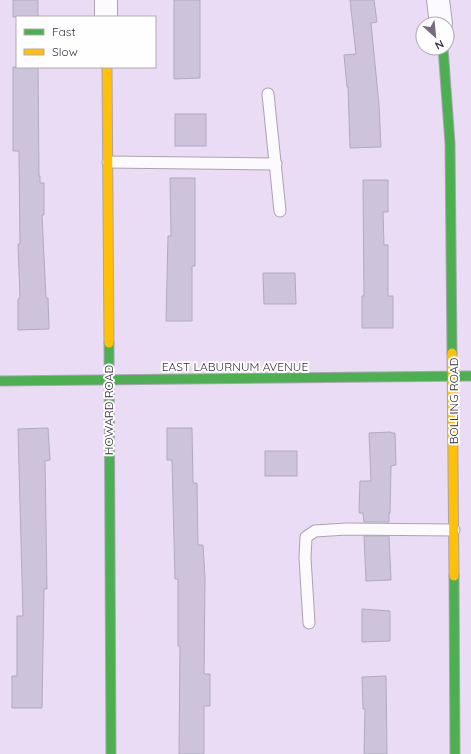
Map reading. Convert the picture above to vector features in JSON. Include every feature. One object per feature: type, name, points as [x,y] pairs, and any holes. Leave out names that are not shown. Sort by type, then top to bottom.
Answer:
[{"type":"street","points":[[106,0],[106,16]]},
{"type":"street","points":[[438,0],[440,16]]},
{"type":"street","name":"BOLLING ROAD","points":[[444,56],[450,143],[455,754]]},
{"type":"street","name":"HOWARD ROAD","points":[[107,68],[111,754]]},
{"type":"street","name":"EAST LABURNUM AVENUE","points":[[0,381],[471,376]]},
{"type":"lane","points":[[268,94],[280,211]]},
{"type":"lane","points":[[108,162],[276,164]]},
{"type":"lane","points":[[308,623],[305,558],[306,537],[315,531],[346,529],[454,530]]},
{"type":"building","points":[[13,0],[38,0],[38,16],[13,17]]},
{"type":"building","points":[[174,0],[200,0],[200,78],[174,79]]},
{"type":"building","points":[[350,0],[374,0],[377,22],[371,23],[379,105],[381,147],[350,148],[348,87],[344,55],[356,54]]},
{"type":"building","points":[[13,67],[38,68],[39,176],[40,183],[44,183],[44,215],[42,215],[49,329],[18,330],[18,299],[20,298],[18,244],[20,244],[19,151],[13,151]]},
{"type":"building","points":[[175,114],[206,114],[206,146],[175,146]]},
{"type":"building","points":[[170,178],[195,178],[195,266],[192,266],[192,321],[166,321],[168,236],[171,236]]},
{"type":"building","points":[[363,180],[388,180],[388,212],[383,212],[384,245],[388,245],[388,296],[393,296],[393,328],[362,328],[362,296],[364,296]]},
{"type":"building","points":[[263,273],[295,273],[296,304],[264,304]]},
{"type":"building","points":[[48,428],[50,460],[45,461],[47,589],[44,589],[42,708],[12,708],[12,676],[17,676],[17,616],[23,616],[18,429]]},
{"type":"building","points":[[167,428],[192,428],[193,483],[197,483],[198,545],[203,545],[205,578],[204,674],[210,674],[210,706],[204,706],[204,754],[179,754],[180,646],[178,646],[178,579],[175,579],[172,460],[167,460]]},
{"type":"building","points":[[369,433],[395,433],[396,465],[391,466],[389,522],[364,522],[363,513],[359,513],[360,481],[371,481]]},
{"type":"building","points":[[265,451],[297,451],[297,476],[265,476]]},
{"type":"building","points":[[364,536],[389,536],[391,580],[366,581]]},
{"type":"building","points":[[362,609],[390,611],[390,641],[362,642]]},
{"type":"building","points":[[386,676],[387,754],[364,754],[365,709],[363,709],[362,677]]},
{"type":"traffic: fast","points":[[444,56],[450,143],[452,353]]},
{"type":"traffic: fast","points":[[109,343],[111,754]]},
{"type":"traffic: fast","points":[[0,381],[471,376]]},
{"type":"traffic: fast","points":[[454,576],[455,754]]},
{"type":"traffic: slow","points":[[107,68],[109,343]]},
{"type":"traffic: slow","points":[[452,353],[454,576]]}]
